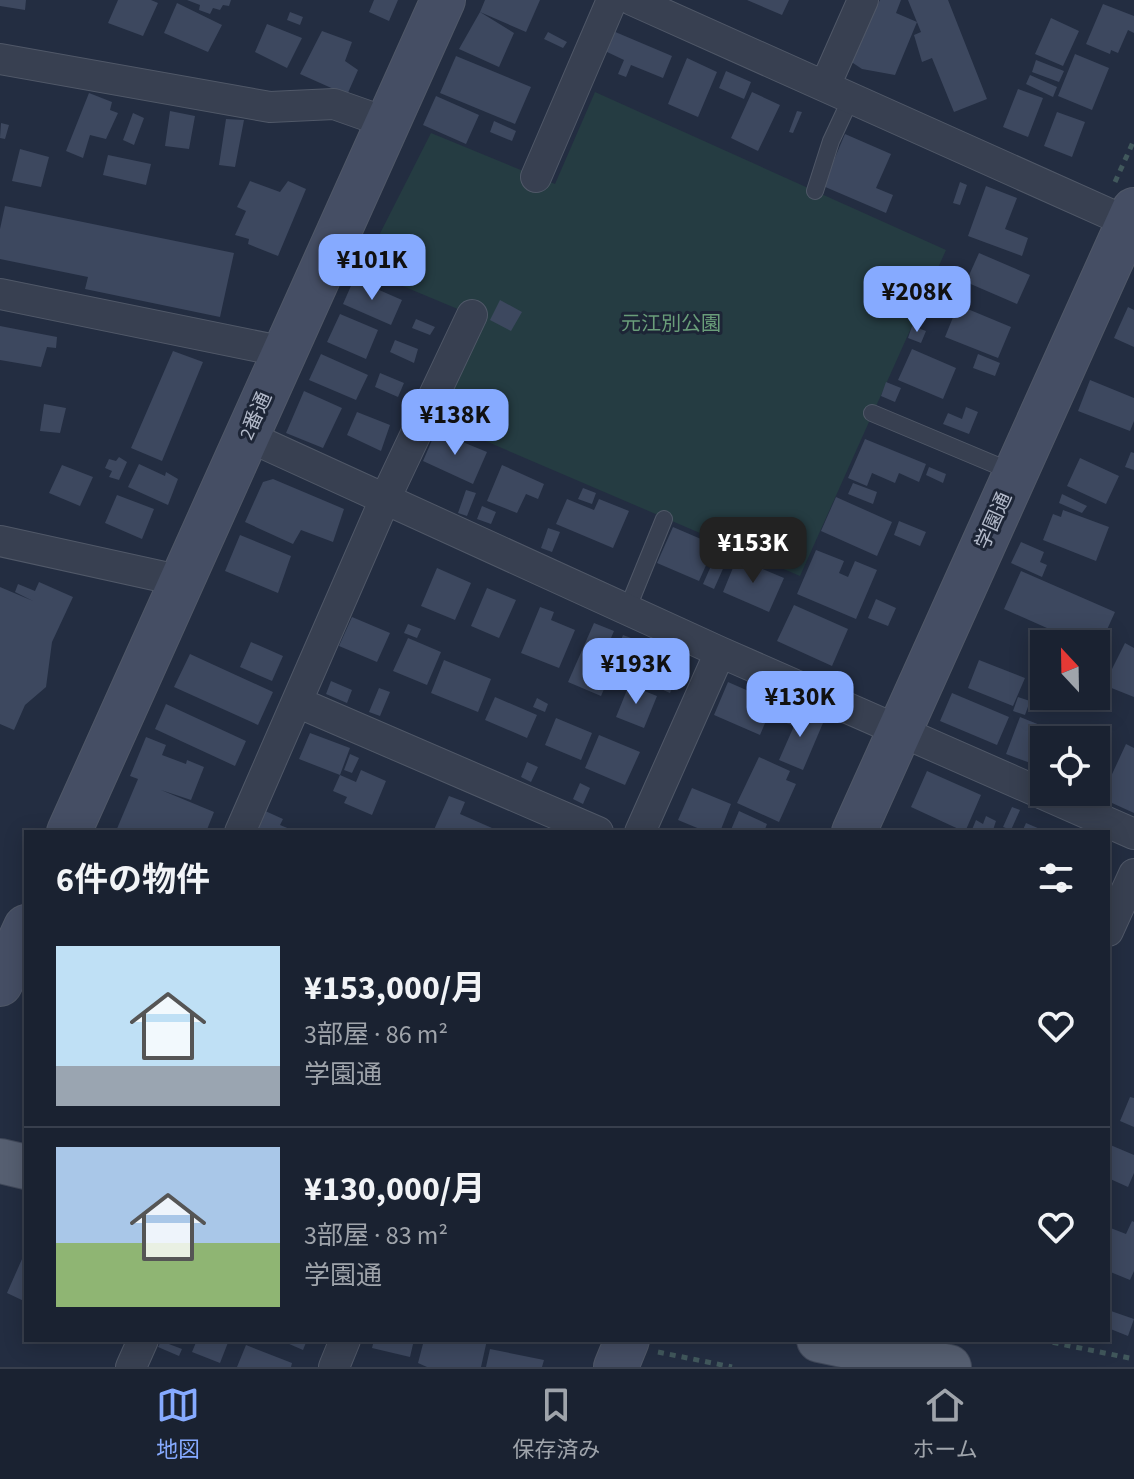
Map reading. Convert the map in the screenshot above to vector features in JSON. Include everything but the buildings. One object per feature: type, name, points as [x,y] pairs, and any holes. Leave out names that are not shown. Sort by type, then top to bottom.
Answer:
[{"type":"main road","points":[[0,1161],[24,1167]]},
{"type":"main road","points":[[830,1342],[922,1358]]},
{"type":"street","name":"2番通","points":[[70,830],[443,0]]},
{"type":"street","points":[[536,177],[612,0]]},
{"type":"street","points":[[632,0],[1132,219]]},
{"type":"street","points":[[838,92],[863,0]]},
{"type":"street","points":[[0,59],[270,107],[334,104],[388,123]]},
{"type":"street","name":"学園通","points":[[855,830],[1132,219]]},
{"type":"street","points":[[0,294],[285,352]]},
{"type":"street","points":[[241,830],[385,499],[472,315]]},
{"type":"street","points":[[247,436],[720,652],[1134,834]]},
{"type":"street","points":[[0,541],[182,581]]},
{"type":"street","points":[[641,830],[720,652]]},
{"type":"street","points":[[297,702],[593,830]]},
{"type":"street","points":[[1110,927],[1134,874]]},
{"type":"street","points":[[0,984],[24,931]]},
{"type":"street","points":[[131,1367],[142,1342]]},
{"type":"street","points":[[334,1367],[344,1342]]},
{"type":"lane","points":[[815,191],[831,141],[838,92]]},
{"type":"lane","points":[[872,413],[1016,473]]},
{"type":"lane","points":[[627,610],[664,519]]},
{"type":"path","points":[[1051,1342],[1134,1359]]},
{"type":"path","points":[[630,1352],[732,1367]]},
{"type":"green space","name":"元江別公園","points":[[595,92],[946,250],[800,576],[439,421],[484,320],[362,269],[431,133],[555,184]]}]
